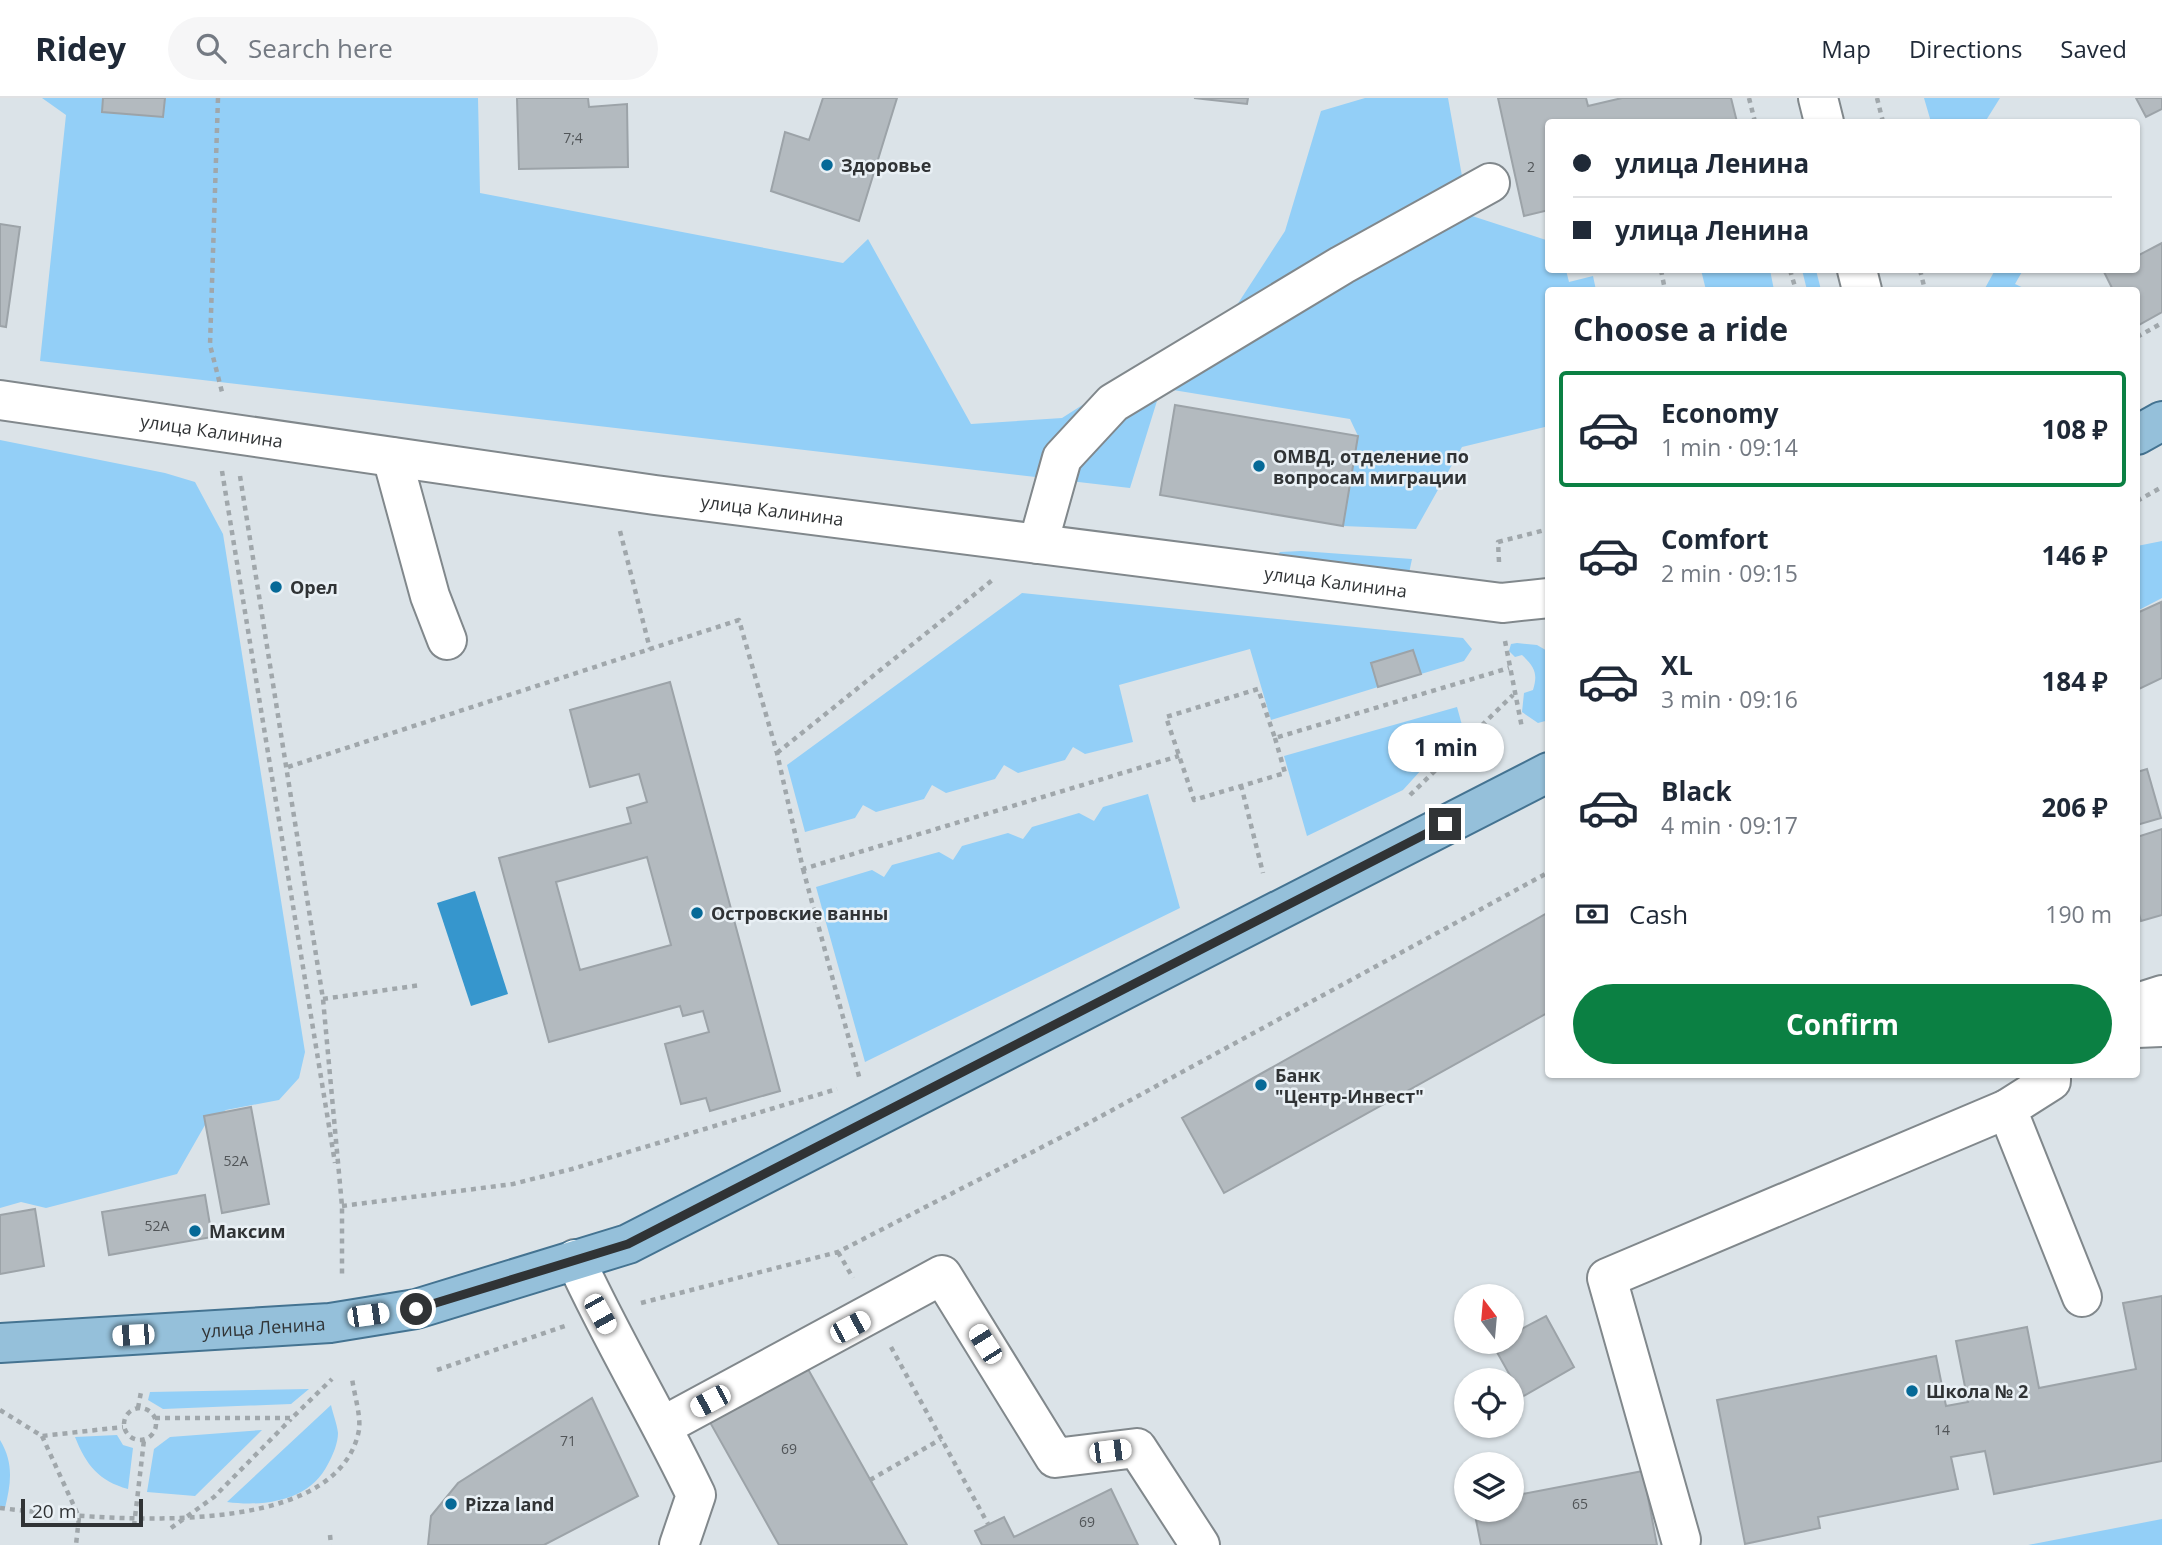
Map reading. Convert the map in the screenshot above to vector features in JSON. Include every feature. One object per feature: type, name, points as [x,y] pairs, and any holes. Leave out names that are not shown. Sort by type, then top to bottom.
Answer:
[{"type":"main road","points":[[2140,433],[2162,421]]},
{"type":"main road","name":"улица Ленина","points":[[0,1343],[330,1323],[416,1309],[628,1244],[1543,775]]},
{"type":"street","points":[[1818,98],[1823,119]]},
{"type":"street","points":[[1038,544],[1062,458],[1113,403],[1331,271],[1490,183]]},
{"type":"street","name":"улица Калинина","points":[[0,400],[609,488],[1038,544],[1502,603],[1545,598]]},
{"type":"street","points":[[393,457],[430,596],[447,640]]},
{"type":"street","points":[[2140,1002],[2162,995]]},
{"type":"street","points":[[2140,1028],[2162,1027]]},
{"type":"street","points":[[1681,1540],[1607,1278],[2007,1109],[2051,1081],[2051,1078]]},
{"type":"street","points":[[2007,1109],[2082,1297]]},
{"type":"street","points":[[575,1259],[600,1314],[663,1426],[696,1495],[679,1545]]},
{"type":"street","points":[[663,1426],[943,1275],[1055,1458],[1138,1448],[1200,1545]]},
{"type":"path","points":[[218,98],[210,345],[342,1206]]},
{"type":"path","points":[[1749,98],[1754,119]]},
{"type":"path","points":[[1877,98],[1882,119]]},
{"type":"path","points":[[2140,335],[2162,323]]},
{"type":"path","points":[[223,433],[241,480],[323,999],[342,1206],[342,1276]]},
{"type":"path","points":[[2140,498],[2162,487]]},
{"type":"path","points":[[609,488],[650,649]]},
{"type":"path","points":[[1499,572],[1498,542],[1545,529]]},
{"type":"path","points":[[777,753],[1038,544]]},
{"type":"path","points":[[288,767],[739,620],[777,753],[803,869],[860,1082]]},
{"type":"path","points":[[1503,633],[1513,695],[1522,728]]},
{"type":"path","points":[[1275,738],[1509,667]]},
{"type":"path","points":[[1258,689],[1275,738],[1285,773],[1194,800],[1166,717],[1258,689]]},
{"type":"path","points":[[1408,797],[1513,695]]},
{"type":"path","points":[[803,869],[1179,756]]},
{"type":"path","points":[[1241,785],[1263,874]]},
{"type":"path","points":[[1252,880],[1275,868]]},
{"type":"path","points":[[437,1370],[600,1314],[838,1252],[1083,1126],[1545,874]]},
{"type":"path","points":[[323,999],[421,985]]},
{"type":"path","points":[[342,1206],[513,1184],[572,1169],[860,1082],[873,1075]]},
{"type":"path","points":[[838,1252],[988,1524]]},
{"type":"path","points":[[340,1476],[353,1455],[359,1427],[352,1378]]},
{"type":"path","points":[[170,1528],[214,1497],[332,1379]]},
{"type":"path","points":[[138,1408],[141,1392]]},
{"type":"path","points":[[123,1427],[128,1412],[138,1408],[148,1410],[155,1418],[156,1429],[144,1440],[134,1526]]},
{"type":"path","points":[[0,1410],[42,1436],[79,1517],[76,1545]]},
{"type":"path","points":[[155,1418],[292,1418]]},
{"type":"path","points":[[42,1436],[123,1427]]},
{"type":"path","points":[[123,1427],[133,1440],[144,1440]]},
{"type":"path","points":[[870,1480],[941,1439]]},
{"type":"path","points":[[0,1508],[146,1527]]},
{"type":"path","points":[[158,1527],[184,1527]]},
{"type":"path","points":[[330,1535],[331,1545]]},
{"type":"shaded area","points":[[42,98],[478,98],[480,193],[843,263],[868,239],[971,424],[1062,418],[1235,308],[1285,231],[1321,111],[1365,98],[1448,98],[1469,215],[1545,240],[1545,273],[1567,273],[1569,282],[1593,276],[1595,287],[1545,287],[1545,427],[1462,447],[1416,529],[1343,526],[1358,436],[1350,419],[1161,388],[1130,488],[40,361],[66,115]]},
{"type":"shaded area","points":[[1924,98],[2000,98],[1987,119],[1930,119]]},
{"type":"shaded area","points":[[1702,273],[1771,273],[1773,287],[1705,287]]},
{"type":"shaded area","points":[[1803,273],[1817,273],[1820,287],[1806,287]]},
{"type":"shaded area","points":[[1993,273],[2021,273],[2015,284],[2022,287],[1986,287]]},
{"type":"shaded area","points":[[0,440],[165,473],[195,482],[223,534],[305,1052],[299,1078],[279,1100],[226,1110],[205,1125],[177,1174],[46,1208],[21,1202],[0,1208]]},
{"type":"shaded area","points":[[2162,541],[2162,598],[2140,609],[2140,545]]},
{"type":"shaded area","points":[[1301,551],[1412,559],[1408,578],[1276,557],[1280,552]]},
{"type":"shaded area","points":[[1022,593],[1463,638],[1472,649],[1464,661],[1421,674],[1413,650],[1371,663],[1378,687],[1271,720],[1250,649],[1119,685],[1133,742],[1085,754],[1073,747],[1065,760],[1018,773],[1004,765],[995,779],[946,793],[932,785],[924,799],[876,812],[863,805],[855,818],[805,832],[787,765]]},
{"type":"shaded area","points":[[1511,644],[1537,645],[1545,650],[1545,721],[1538,723],[1522,712],[1524,693],[1533,690],[1535,675],[1533,667],[1522,655],[1515,657],[1509,651]]},
{"type":"shaded area","points":[[1457,707],[1462,725],[1403,790],[1307,836],[1284,756]]},
{"type":"shaded area","points":[[1148,794],[1180,908],[865,1062],[816,887],[872,870],[884,877],[892,865],[939,852],[953,860],[962,846],[1008,833],[1023,839],[1032,827],[1079,813],[1094,821],[1103,807]]},
{"type":"shaded area","points":[[475,891],[508,994],[471,1006],[437,903]]},
{"type":"shaded area","points":[[309,1389],[291,1404],[163,1409],[148,1400],[150,1392]]},
{"type":"shaded area","points":[[331,1405],[338,1433],[336,1445],[328,1464],[310,1486],[298,1494],[270,1502],[227,1502]]},
{"type":"shaded area","points":[[262,1430],[195,1496],[147,1492],[154,1449],[170,1437]]},
{"type":"shaded area","points":[[117,1435],[123,1445],[133,1448],[128,1489],[101,1476],[89,1464],[75,1437]]},
{"type":"shaded area","points":[[0,1440],[8,1457],[10,1473],[5,1508],[0,1507]]},
{"type":"shaded area","points":[[2162,1519],[2162,1545],[2028,1545]]},
{"type":"building","points":[[103,98],[165,98],[163,117],[102,112]]},
{"type":"building","points":[[517,98],[588,98],[589,107],[627,104],[628,167],[519,169]]},
{"type":"building","name":"Здоровье","points":[[823,98],[897,98],[859,221],[771,191],[785,132],[809,140]]},
{"type":"building","points":[[1194,98],[1248,98],[1247,104]]},
{"type":"building","points":[[1498,98],[1586,98],[1588,106],[1622,98],[1731,98],[1736,119],[1545,119],[1545,211],[1524,216]]},
{"type":"building","points":[[2136,98],[2162,98],[2162,109],[2146,117]]},
{"type":"building","points":[[0,224],[20,227],[6,327],[0,326]]},
{"type":"building","points":[[2162,243],[2162,312],[2140,324],[2140,287],[2112,287],[2104,273],[2140,273],[2140,254]]},
{"type":"building","name":"ОМВД, отделение по вопросам миграции","points":[[1175,405],[1358,436],[1343,526],[1160,495]]},
{"type":"building","points":[[2161,602],[2162,678],[2140,689],[2140,612]]},
{"type":"building","points":[[1413,650],[1421,674],[1378,687],[1371,663]]},
{"type":"building","name":"Островские ванны","points":[[670,682],[780,1091],[710,1111],[706,1098],[681,1104],[665,1044],[709,1032],[703,1011],[683,1016],[680,1006],[549,1042],[499,858],[631,823],[627,808],[647,802],[639,774],[590,787],[570,710]],"holes":[[[647,857],[671,945],[580,970],[556,882]]]},
{"type":"building","points":[[2147,769],[2161,818],[2140,824],[2140,771]]},
{"type":"building","points":[[2162,829],[2162,915],[2141,921],[2140,918],[2140,836]]},
{"type":"building","points":[[1545,914],[1545,1014],[1224,1193],[1182,1118]]},
{"type":"building","points":[[251,1107],[269,1204],[222,1213],[204,1116]]},
{"type":"building","points":[[205,1195],[212,1237],[109,1255],[102,1212]]},
{"type":"building","points":[[35,1209],[44,1266],[0,1274],[0,1215]]},
{"type":"building","points":[[2162,1296],[2162,1461],[1994,1494],[1985,1451],[1951,1457],[1958,1489],[1818,1517],[1820,1528],[1745,1544],[1717,1400],[1936,1356],[1946,1406],[1968,1402],[1956,1341],[2027,1327],[2039,1388],[2136,1369],[2123,1303]]},
{"type":"building","points":[[1546,1316],[1574,1367],[1524,1396],[1524,1368],[1506,1368],[1498,1354],[1524,1354],[1524,1328]]},
{"type":"building","points":[[804,1362],[907,1545],[779,1545],[707,1417]]},
{"type":"building","points":[[592,1398],[638,1496],[544,1545],[428,1545],[431,1516],[458,1483]]},
{"type":"building","points":[[1643,1471],[1657,1545],[1481,1545],[1476,1522],[1524,1522],[1524,1494]]},
{"type":"building","points":[[1111,1489],[1138,1545],[982,1545],[975,1531],[1004,1517],[1014,1537]]},
{"type":"place","name":"Здоровье","points":[[827,165]]},
{"type":"place","name":"ОМВД, отделение по вопросам миграции","points":[[1259,466]]},
{"type":"place","name":"Орел","points":[[276,587]]},
{"type":"place","name":"Островские ванны","points":[[697,913]]},
{"type":"place","name":"Банк \"Центр-Инвест\"","points":[[1261,1085]]},
{"type":"place","name":"Максим","points":[[195,1231]]},
{"type":"place","name":"Школа № 2","points":[[1912,1391]]},
{"type":"place","name":"Pizza land","points":[[451,1504]]},
{"type":"route","points":[[416,1309],[628,1244],[1445,824]]}]
